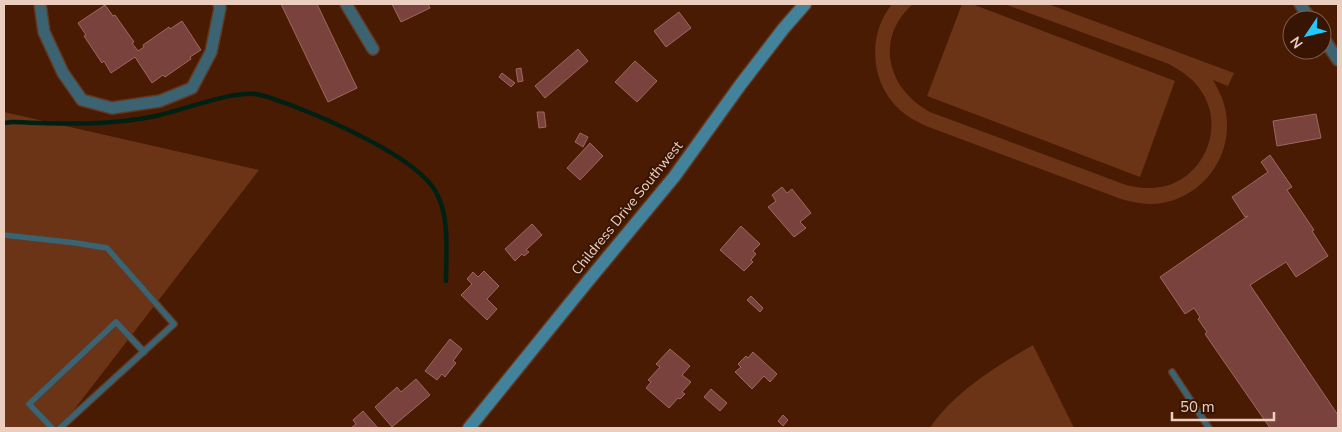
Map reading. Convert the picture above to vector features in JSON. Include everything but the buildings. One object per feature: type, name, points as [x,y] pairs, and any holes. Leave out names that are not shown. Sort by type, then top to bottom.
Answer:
[{"type":"street","points":[[40,4],[44,32],[64,72],[82,100],[112,108],[160,101],[192,88],[211,52],[220,4]]},
{"type":"street","points":[[346,4],[373,50]]},
{"type":"street","name":"Childress Drive Southwest","points":[[469,428],[674,177],[741,84],[805,4]]},
{"type":"lane","points":[[4,235],[107,248],[174,324],[60,428]]},
{"type":"lane","points":[[52,428],[29,404],[116,322],[144,352]]},
{"type":"lane","points":[[1172,372],[1208,428]]},
{"type":"shaded area","points":[[892,4],[913,4],[901,17],[893,32],[890,47],[895,77],[915,102],[930,112],[1126,185],[1144,188],[1161,187],[1176,182],[1189,173],[1200,162],[1207,148],[1211,133],[1211,118],[1207,102],[1196,84],[1169,64],[1004,4],[1048,4],[1234,73],[1228,86],[1213,80],[1223,101],[1227,124],[1222,154],[1206,179],[1195,189],[1182,197],[1167,202],[1144,204],[1121,199],[926,126],[908,117],[889,98],[877,72],[875,58],[878,30]]},
{"type":"shaded area","points":[[962,4],[972,4],[1175,81],[1140,177],[927,96]]},
{"type":"shaded area","points":[[4,112],[259,170],[60,428],[4,428]]},
{"type":"shaded area","points":[[1033,345],[1074,428],[930,428],[963,392],[991,371]]},
{"type":"waterway","points":[[4,123],[84,124],[138,119],[156,116],[219,98],[244,94],[255,94],[288,104],[369,140],[391,152],[426,179],[436,192],[443,212],[446,235],[446,281]]}]
